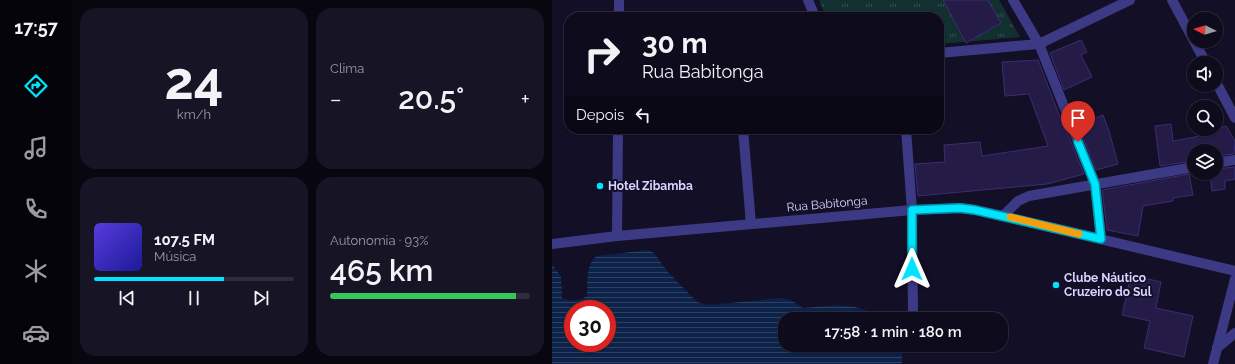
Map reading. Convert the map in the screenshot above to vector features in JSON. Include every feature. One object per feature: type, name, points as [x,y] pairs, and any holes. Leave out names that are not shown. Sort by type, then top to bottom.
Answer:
[{"type":"street","points":[[619,0],[619,12]]},
{"type":"street","points":[[808,0],[813,12]]},
{"type":"street","points":[[1014,0],[1039,44],[1095,184],[1101,239]]},
{"type":"street","points":[[944,53],[1039,44],[1130,0]]},
{"type":"street","points":[[1172,0],[1187,28]]},
{"type":"street","points":[[1221,92],[1235,118]]},
{"type":"street","points":[[617,236],[618,134]]},
{"type":"street","points":[[743,134],[751,224]]},
{"type":"street","points":[[906,134],[912,210],[913,312]]},
{"type":"street","points":[[1223,162],[1235,160]]},
{"type":"street","points":[[1003,216],[1018,201],[1029,196],[1187,168]]},
{"type":"street","name":"Rua Babitonga","points":[[552,244],[617,236],[751,224],[912,210],[960,208],[1003,216],[1235,271]]},
{"type":"street","points":[[1213,364],[1235,279]]},
{"type":"street","points":[[1217,348],[1235,333]]},
{"type":"green space","points":[[819,0],[999,0],[1020,37],[944,44],[944,12],[824,12]]},
{"type":"water","points":[[648,250],[654,253],[668,272],[697,302],[708,305],[781,298],[791,300],[803,308],[839,305],[855,307],[871,312],[778,312],[778,352],[903,352],[902,364],[552,364],[552,265],[561,276],[562,298],[568,300],[564,300],[564,352],[616,352],[616,300],[578,300],[587,296],[587,280],[593,259],[597,256]]},
{"type":"building","points":[[943,0],[988,0],[1001,23],[966,43]]},
{"type":"building","points":[[1081,40],[1087,52],[1081,55],[1092,77],[1064,90],[1050,53]]},
{"type":"building","points":[[1038,60],[1084,174],[1047,184],[918,196],[915,164],[945,162],[944,145],[980,142],[982,156],[1048,146],[1029,94],[1005,96],[1002,62]]},
{"type":"building","points":[[1103,115],[1118,164],[1096,170],[1078,125]]},
{"type":"building","points":[[1171,124],[1173,141],[1198,136],[1223,136],[1223,127],[1226,126],[1235,141],[1234,154],[1223,155],[1223,144],[1187,144],[1187,162],[1160,166],[1155,126]]},
{"type":"building","points":[[1235,167],[1235,179],[1225,181],[1225,189],[1212,191],[1211,180],[1223,180],[1223,168]]},
{"type":"building","points":[[1187,174],[1187,180],[1190,180],[1193,195],[1173,198],[1173,201],[1143,206],[1138,236],[1107,230],[1102,190]]},
{"type":"building","points":[[1131,275],[1161,282],[1156,308],[1193,316],[1184,357],[1144,348],[1150,321],[1122,315]]},
{"type":"slow traffic","points":[[1010,217],[1079,234]]},
{"type":"place","name":"Hotel Zibamba","points":[[600,186]]},
{"type":"place","name":"Clube Náutico Cruzeiro do Sul","points":[[1056,285]]},
{"type":"route","points":[[912,269],[912,210],[960,208],[975,210],[1101,239],[1095,184],[1078,142]]}]
